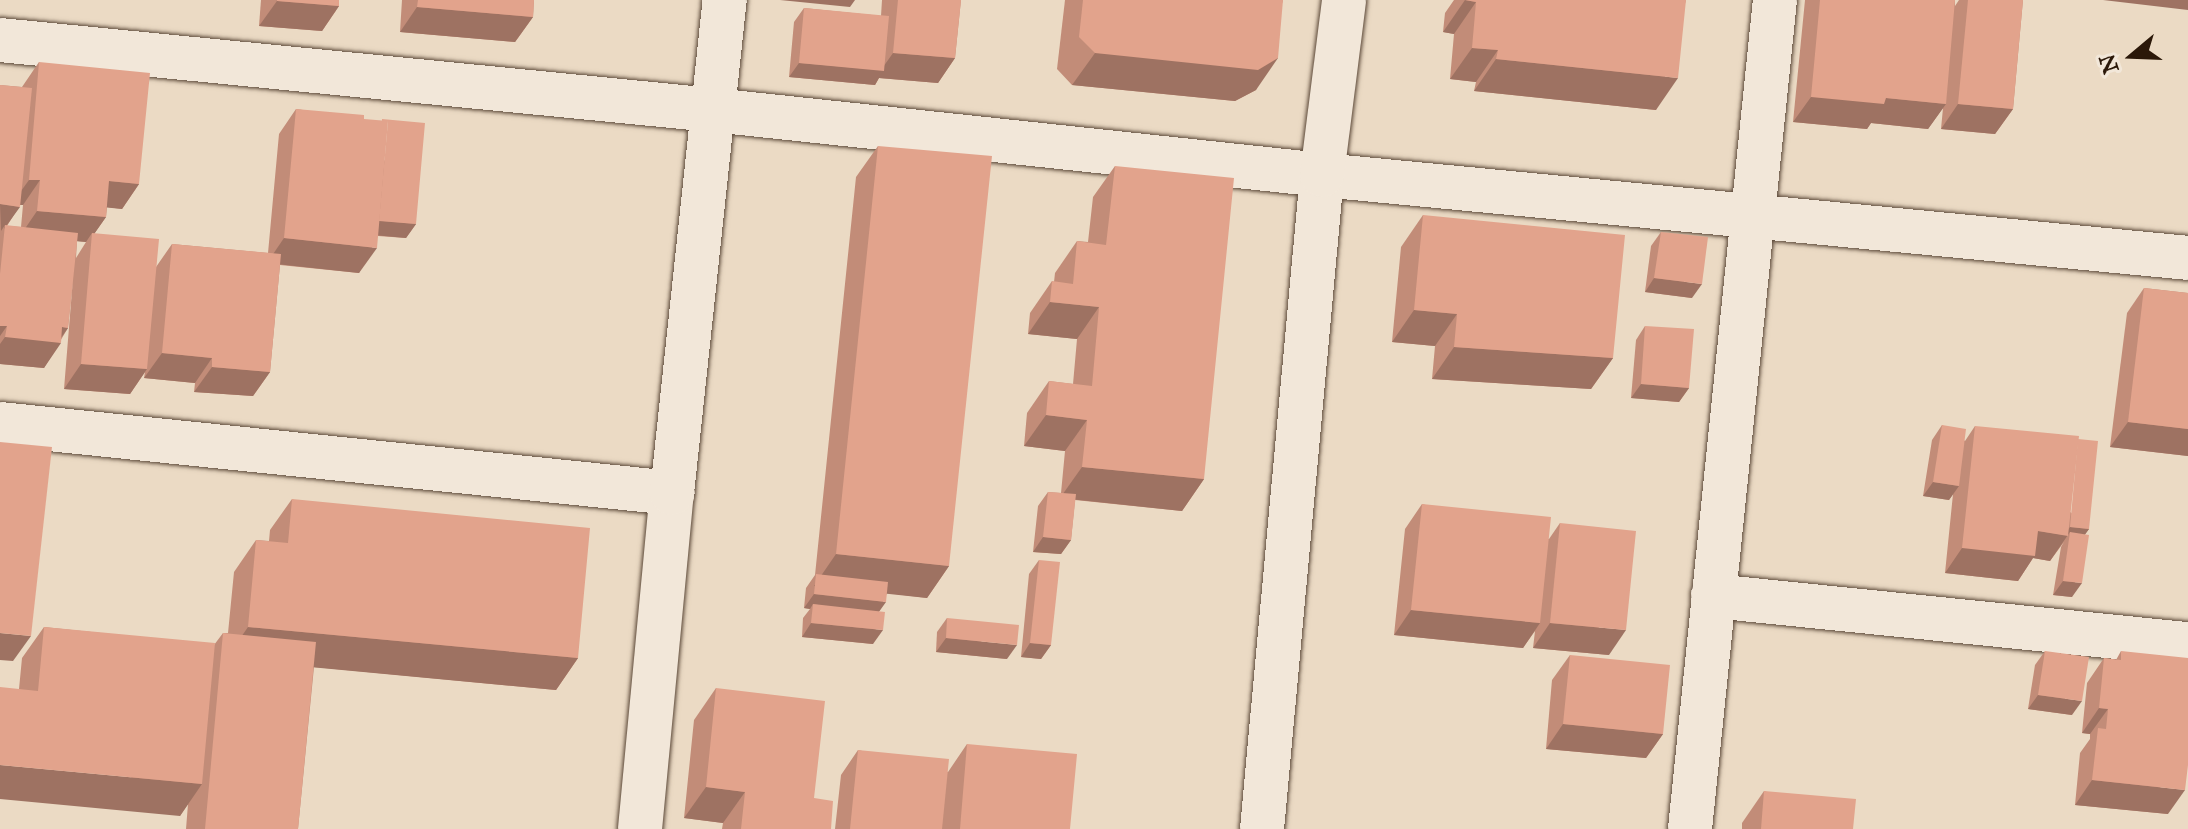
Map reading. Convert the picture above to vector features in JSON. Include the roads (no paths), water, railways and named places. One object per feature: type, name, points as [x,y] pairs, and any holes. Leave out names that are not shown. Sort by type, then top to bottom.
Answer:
[{"type":"street","points":[[640,829],[672,493],[725,0]]},
{"type":"street","points":[[1262,829],[1322,175],[1344,0]]},
{"type":"street","points":[[1690,829],[1775,0]]},
{"type":"street","points":[[0,40],[713,110],[1322,175],[2188,258]]},
{"type":"street","points":[[0,424],[672,493]]},
{"type":"street","points":[[1713,596],[2188,644]]}]
